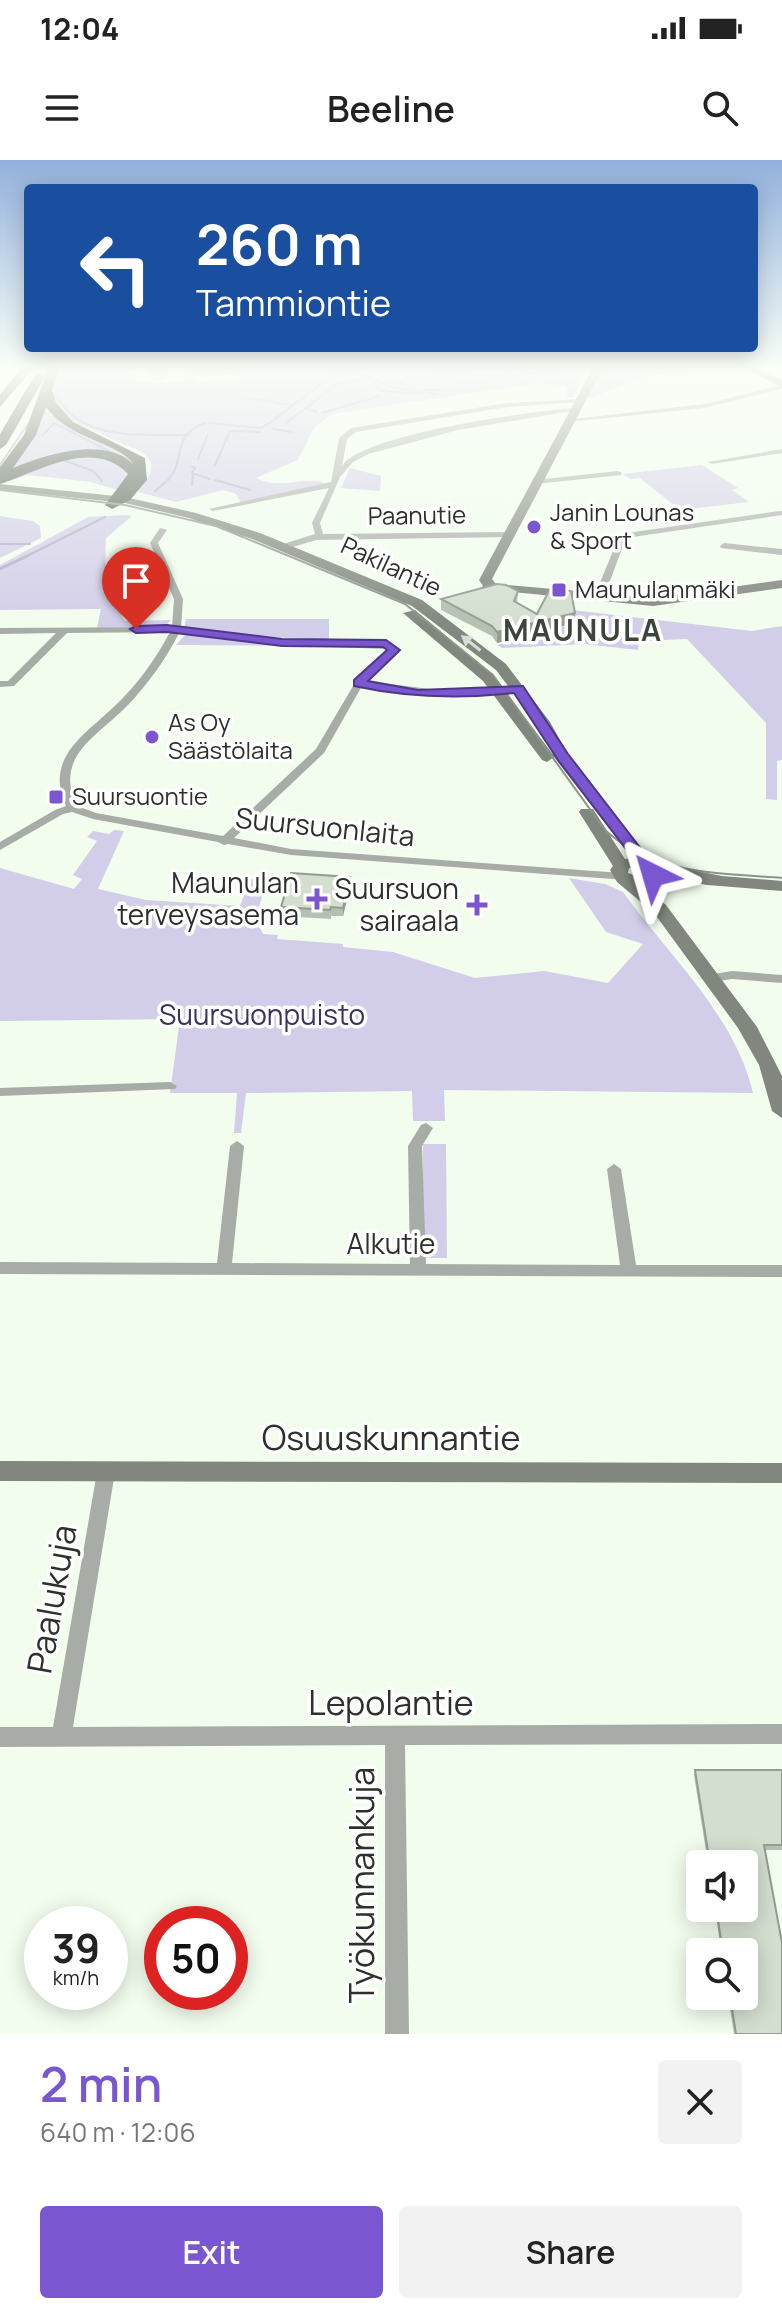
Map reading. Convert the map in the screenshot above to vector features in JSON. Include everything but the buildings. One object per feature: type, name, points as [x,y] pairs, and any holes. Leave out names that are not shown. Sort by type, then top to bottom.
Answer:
[{"type":"highway","points":[[2,485],[20,453]]},
{"type":"highway","points":[[117,501],[143,476],[141,462],[126,453]]},
{"type":"highway","points":[[2,485],[50,459],[81,455],[112,458],[129,464],[135,473],[117,501]]},
{"type":"main road","points":[[492,587],[485,580],[550,453]]},
{"type":"main road","name":"Pakilantie","points":[[2,485],[117,501],[209,520],[283,547],[424,608],[496,662],[518,689],[562,757],[649,873],[660,909]]},
{"type":"main road","name":"Pakilantie","points":[[117,501],[237,536],[356,585],[408,612],[481,670],[601,831],[621,872],[660,909],[763,1052],[779,1088],[782,1111]]},
{"type":"main road","points":[[476,592],[492,587],[662,602],[782,584]]},
{"type":"main road","points":[[408,612],[438,604]]},
{"type":"main road","points":[[621,872],[782,886]]},
{"type":"main road","name":"Osuuskunnantie","points":[[0,1471],[782,1473]]},
{"type":"street","points":[[337,480],[340,453]]},
{"type":"street","points":[[320,537],[316,523],[337,480],[354,458],[367,453]]},
{"type":"street","points":[[712,462],[766,453]]},
{"type":"street","points":[[535,482],[618,473]]},
{"type":"street","points":[[213,509],[337,480]]},
{"type":"street","points":[[599,597],[623,536],[779,513]]},
{"type":"street","points":[[0,847],[72,808],[63,783],[71,754],[126,700],[176,630],[178,591],[154,543],[163,530]]},
{"type":"street","name":"Paanutie","points":[[283,547],[320,537],[506,535]]},
{"type":"street","points":[[724,546],[782,552]]},
{"type":"street","points":[[0,696],[5,684],[64,630]]},
{"type":"street","points":[[0,631],[176,630],[260,641],[386,644],[394,648],[359,683],[325,746],[224,842]]},
{"type":"street","points":[[359,683],[418,694],[518,689]]},
{"type":"street","name":"Suursuonlaita","points":[[72,808],[93,816],[224,842],[319,855],[621,872]]},
{"type":"street","points":[[712,978],[732,975],[782,979]]},
{"type":"street","points":[[0,1092],[170,1086]]},
{"type":"street","points":[[418,1270],[415,1146],[426,1128]]},
{"type":"street","points":[[224,1269],[237,1146]]},
{"type":"street","points":[[614,1169],[629,1271]]},
{"type":"street","name":"Alkutie","points":[[0,1268],[782,1271]]},
{"type":"street","name":"Paalukuja","points":[[61,1737],[106,1472]]},
{"type":"street","name":"Lepolantie","points":[[0,1737],[782,1734]]},
{"type":"street","name":"Työkunnankuja","points":[[395,1735],[397,2034]]},
{"type":"green space","points":[[18,453],[121,453],[140,469],[124,461],[90,456],[73,457],[5,475]]},
{"type":"green space","points":[[143,453],[301,453],[298,460],[256,478],[274,483],[320,481],[326,484],[241,503],[236,494],[223,490],[176,502],[138,492],[151,473],[151,461]]},
{"type":"green space","points":[[89,457],[117,462],[130,472],[128,480],[117,490],[91,482],[28,475],[0,484],[43,463]]},
{"type":"green space","points":[[702,465],[738,488],[732,490],[749,502],[680,510],[640,478],[631,479],[622,474]]},
{"type":"green space","points":[[350,468],[381,476],[380,491],[341,488]]},
{"type":"green space","points":[[0,516],[33,521],[40,526],[41,538],[0,558]]},
{"type":"green space","points":[[132,516],[106,538],[106,571],[111,591],[125,621],[171,620],[164,627],[97,628],[101,609],[0,610],[0,565],[88,517]]},
{"type":"green space","points":[[572,610],[752,631],[782,626],[782,760],[777,761],[777,800],[766,799],[766,723],[687,639],[639,641],[638,650],[584,644],[502,648],[497,645],[574,624]]},
{"type":"green space","points":[[186,619],[329,619],[329,640],[249,636],[184,628]]},
{"type":"green space","points":[[186,634],[338,646],[176,645]]},
{"type":"green space","name":"Suursuonpuisto","points":[[114,830],[124,831],[98,889],[146,900],[240,906],[250,879],[266,880],[256,920],[263,934],[278,935],[277,939],[393,952],[475,978],[544,971],[608,983],[643,944],[606,932],[569,878],[605,884],[623,892],[716,1012],[744,1065],[753,1093],[444,1090],[445,1121],[413,1121],[412,1091],[246,1093],[241,1133],[234,1133],[237,1093],[170,1093],[180,1019],[0,1021],[0,868],[74,889],[82,879],[73,875],[97,841],[87,837],[93,831],[109,834]]},
{"type":"green space","points":[[423,1144],[446,1144],[447,1258],[423,1258]]},
{"type":"waterway","points":[[0,465],[8,453]]},
{"type":"waterway","points":[[155,491],[175,471],[179,453]]},
{"type":"waterway","points":[[198,459],[200,453]]},
{"type":"waterway","points":[[215,465],[220,453]]},
{"type":"waterway","points":[[63,460],[93,471],[102,481]]},
{"type":"waterway","points":[[192,467],[195,468],[192,473],[210,479]]},
{"type":"waterway","points":[[192,485],[193,474]]},
{"type":"waterway","points":[[215,480],[250,490]]},
{"type":"waterway","points":[[27,556],[105,517]]},
{"type":"waterway","points":[[0,544],[30,544]]},
{"type":"waterway","points":[[0,569],[27,556]]},
{"type":"waterway","points":[[23,558],[27,556]]},
{"type":"tram line","points":[[0,490],[125,505],[216,526],[405,604],[493,675],[605,830],[624,845],[644,856],[688,869],[782,878]]},
{"type":"place","name":"Janin Lounas & Sport","points":[[534,527]]},
{"type":"place","name":"Maunulanmäki","points":[[559,590]]},
{"type":"place","name":"As Oy Säästölaita","points":[[152,737]]},
{"type":"place","name":"Suursuontie","points":[[56,797]]},
{"type":"place","name":"Maunulan terveysasema","points":[[317,899]]},
{"type":"place","name":"Suursuon sairaala","points":[[477,905]]},
{"type":"district","name":"MAUNULA","points":[[583,631]]},
{"type":"route","points":[[136,629],[167,629],[260,641],[386,644],[394,650],[359,683],[418,694],[464,695],[518,689],[543,722],[562,757],[629,846],[653,869],[653,875]]}]
